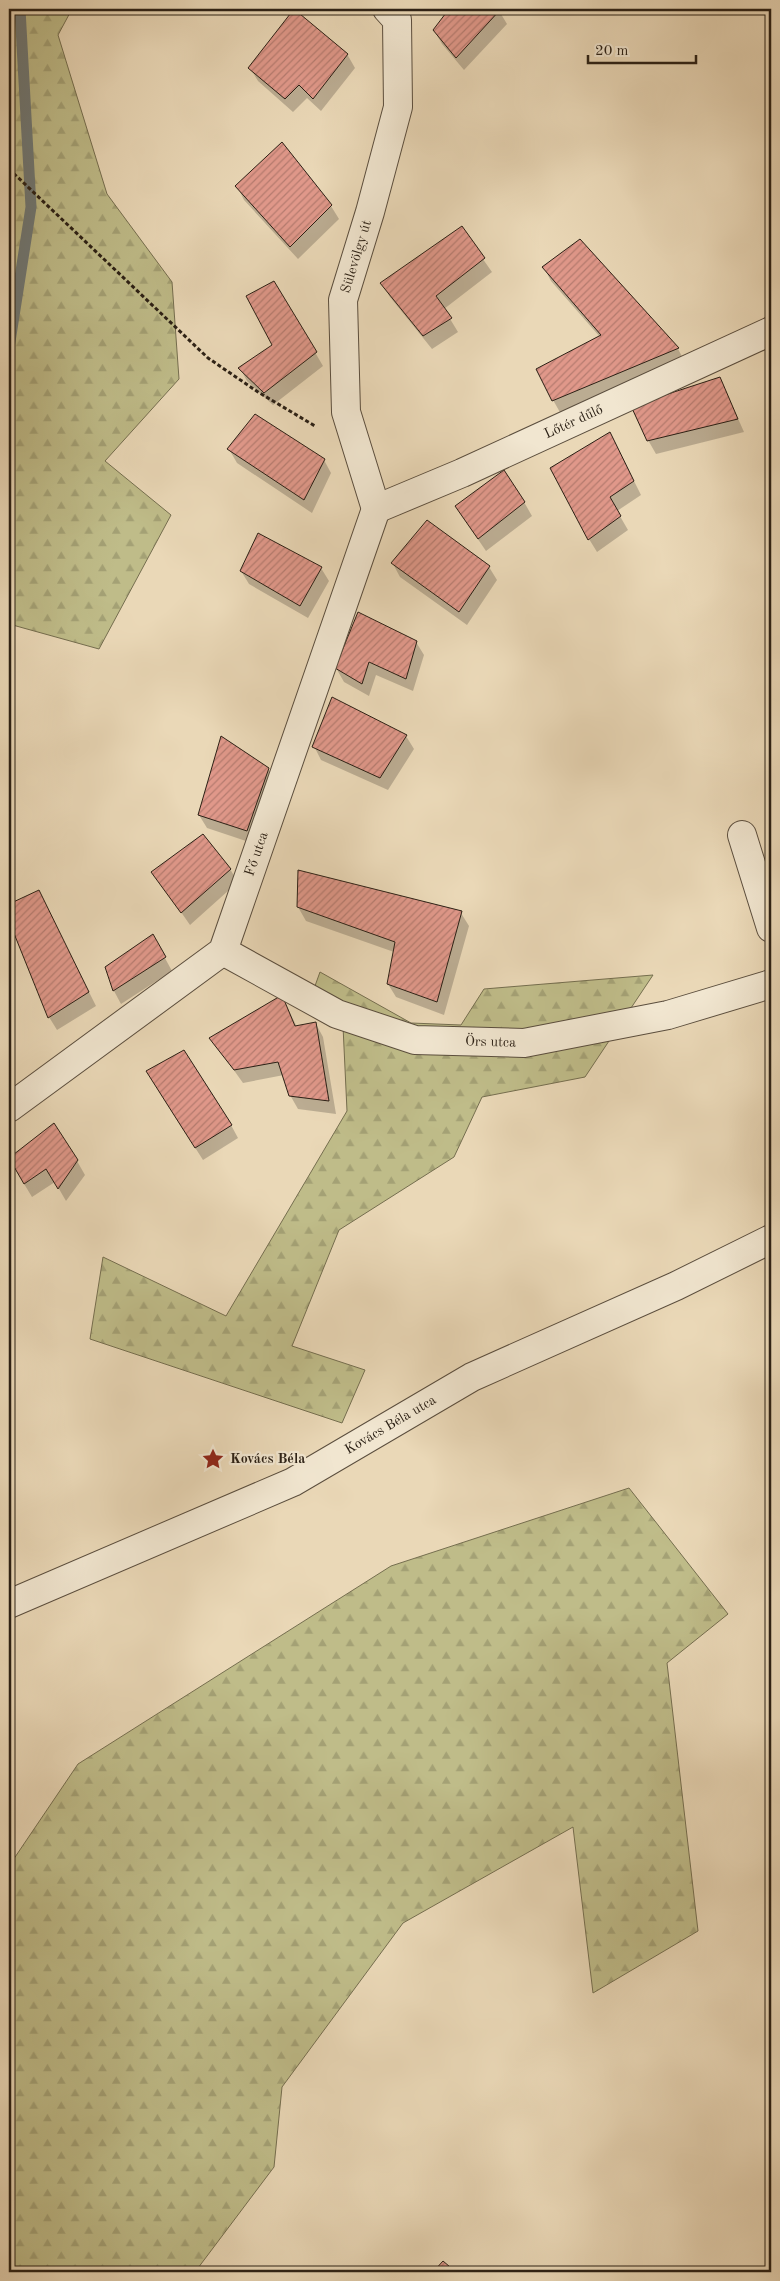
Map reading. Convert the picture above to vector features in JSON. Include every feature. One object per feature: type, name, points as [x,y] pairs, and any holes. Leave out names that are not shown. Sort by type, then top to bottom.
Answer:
[{"type":"street","name":"Sülevölgy út","points":[[376,509],[346,412],[343,300],[370,212],[398,107],[397,20],[387,9]]},
{"type":"street","name":"Lőtér dűlő","points":[[376,509],[462,472],[771,331]]},
{"type":"street","name":"Fő utca","points":[[223,950],[376,509]]},
{"type":"street","points":[[742,834],[771,928]]},
{"type":"street","name":"Örs utca","points":[[223,950],[337,1014],[415,1040],[524,1043],[668,1015],[771,984]]},
{"type":"street","points":[[9,1108],[223,950]]},
{"type":"street","name":"Kovács Béla utca","points":[[9,1604],[292,1482],[472,1377],[676,1286],[771,1239]]},
{"type":"path","points":[[9,169],[208,358],[258,392],[357,451]]},
{"type":"green space","points":[[9,9],[72,9],[58,35],[107,194],[172,282],[179,379],[105,461],[171,515],[99,649],[9,624]]},
{"type":"green space","points":[[320,972],[411,1023],[461,1025],[484,989],[653,975],[585,1077],[482,1097],[454,1157],[339,1230],[292,1346],[365,1370],[342,1423],[90,1339],[103,1257],[226,1316],[347,1111],[343,1026],[306,1011]]},
{"type":"green space","points":[[629,1488],[728,1614],[667,1663],[698,1931],[593,1993],[573,1827],[403,1923],[282,2087],[274,2167],[195,2272],[9,2272],[9,1866],[78,1764],[391,1566]]},
{"type":"building","points":[[294,9],[348,54],[313,99],[299,85],[285,99],[248,68]]},
{"type":"building","points":[[449,9],[500,10],[456,58],[433,30]]},
{"type":"building","points":[[282,142],[332,205],[290,247],[235,186]]},
{"type":"building","points":[[462,226],[485,258],[436,296],[452,318],[423,336],[380,283]]},
{"type":"building","points":[[580,239],[679,348],[552,401],[536,369],[601,335],[542,267]]},
{"type":"building","points":[[274,281],[317,352],[264,393],[238,368],[272,345],[246,296]]},
{"type":"building","points":[[720,377],[738,419],[647,441],[631,406]]},
{"type":"building","points":[[255,414],[325,459],[304,500],[227,449]]},
{"type":"building","points":[[610,432],[634,481],[610,497],[621,516],[588,540],[550,468]]},
{"type":"building","points":[[504,470],[525,502],[478,539],[455,506]]},
{"type":"building","points":[[427,520],[490,566],[459,612],[391,563]]},
{"type":"building","points":[[258,533],[322,567],[300,606],[240,571]]},
{"type":"building","points":[[358,612],[417,641],[406,679],[369,662],[362,684],[335,668]]},
{"type":"building","points":[[332,697],[407,735],[380,778],[312,747]]},
{"type":"building","points":[[221,736],[269,768],[247,831],[198,815]]},
{"type":"building","points":[[203,834],[231,869],[181,913],[151,872]]},
{"type":"building","points":[[298,870],[462,911],[437,1002],[387,984],[395,942],[297,907]]},
{"type":"building","points":[[39,890],[89,992],[48,1018],[9,921],[9,904]]},
{"type":"building","points":[[153,934],[166,957],[113,991],[105,967]]},
{"type":"building","points":[[282,995],[295,1026],[316,1022],[329,1101],[289,1096],[278,1062],[234,1070],[209,1038]]},
{"type":"building","points":[[184,1050],[232,1125],[195,1148],[146,1071]]},
{"type":"building","points":[[54,1123],[78,1160],[58,1189],[46,1169],[24,1184],[9,1158]]},
{"type":"building","points":[[443,2261],[456,2272],[433,2272]]},
{"type":"waterway","points":[[9,348],[31,207],[20,9]]},
{"type":"place","name":"Kovács Béla","points":[[213,1459]]}]
